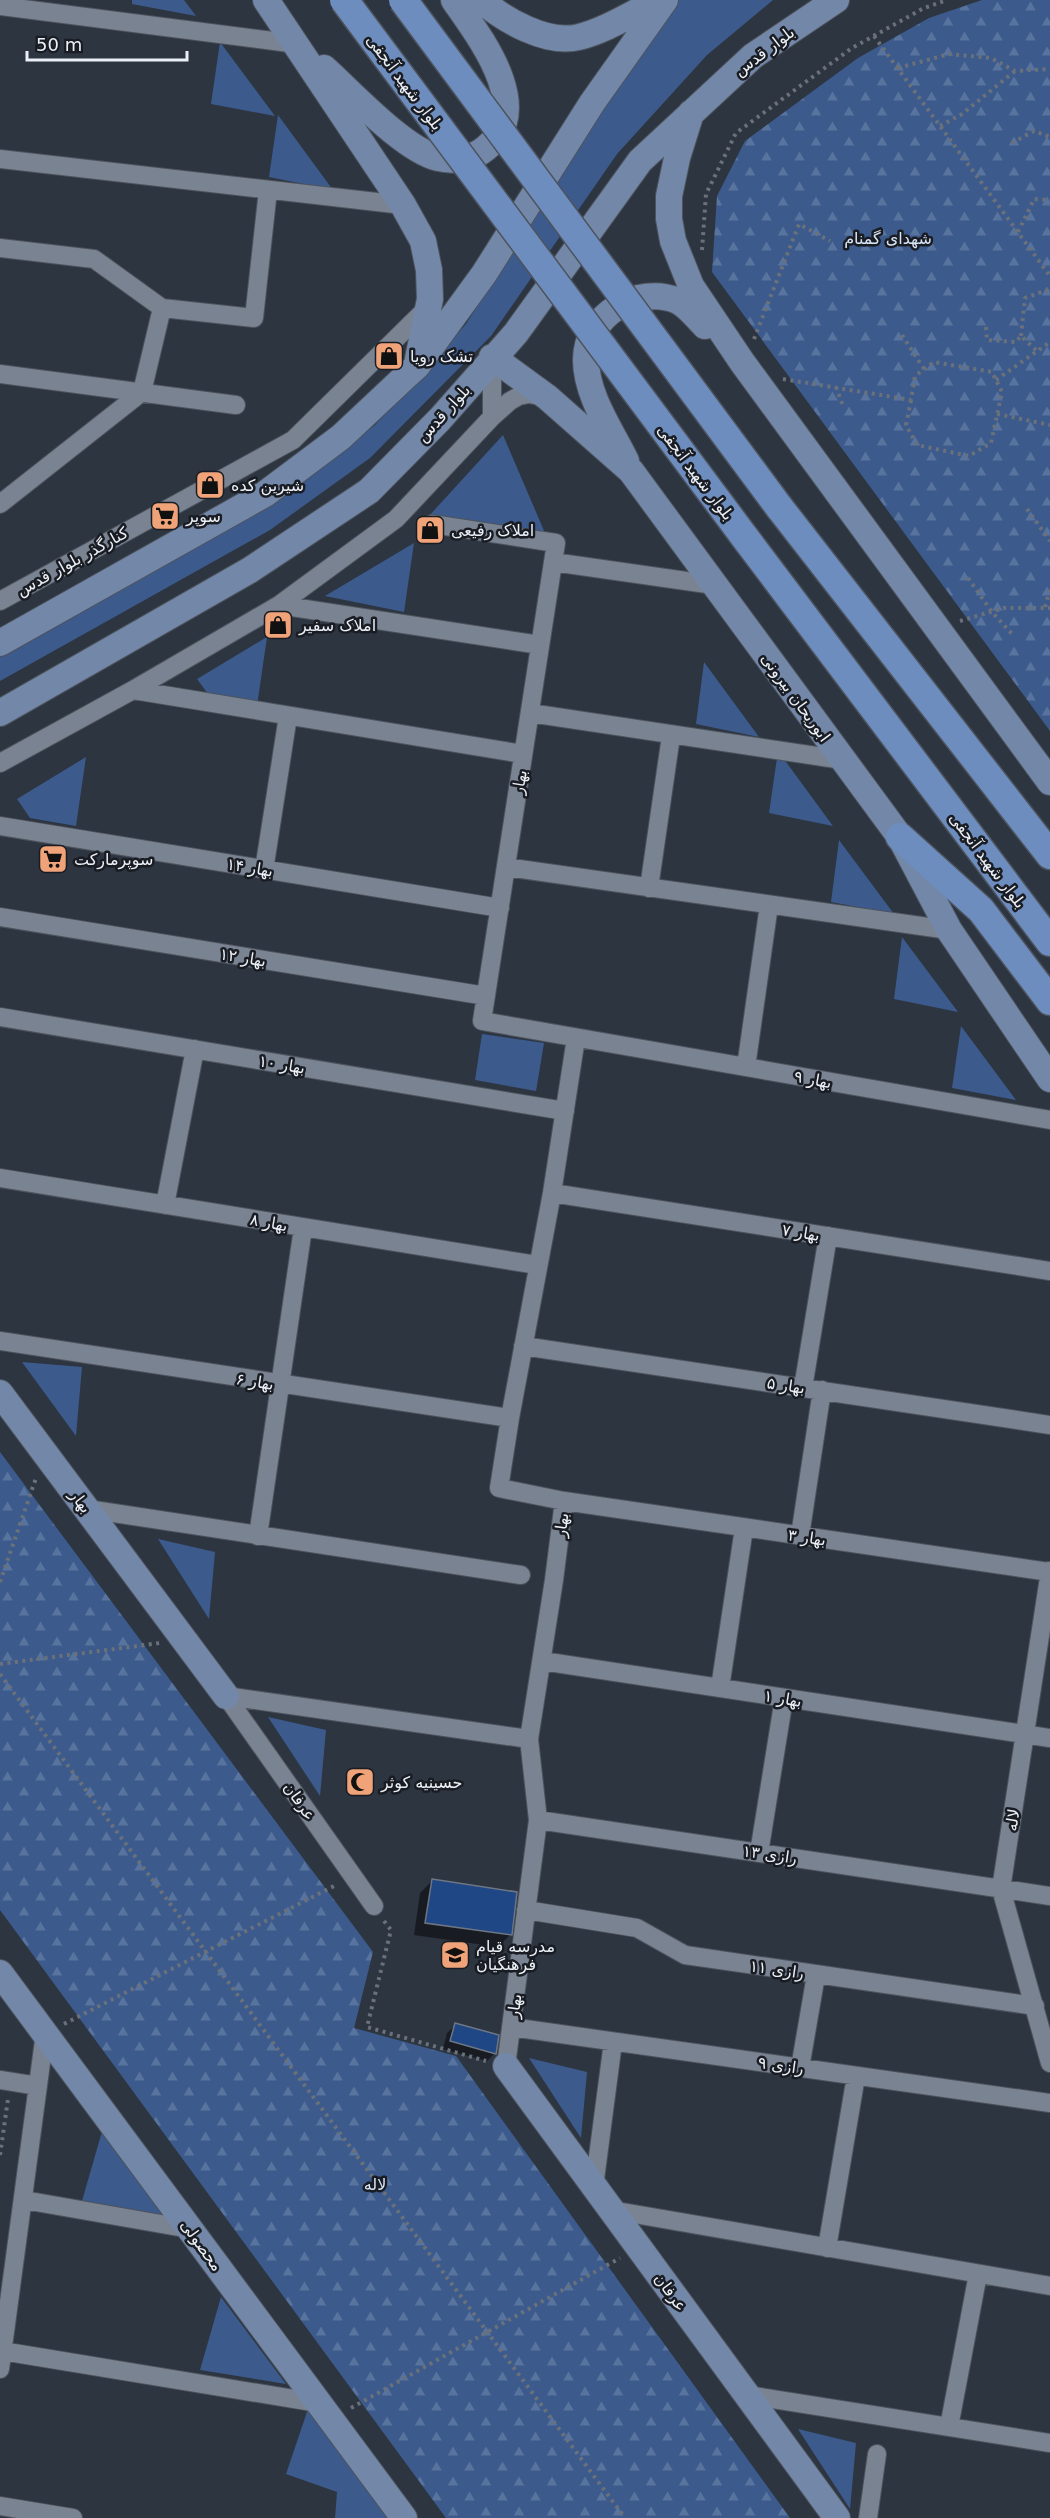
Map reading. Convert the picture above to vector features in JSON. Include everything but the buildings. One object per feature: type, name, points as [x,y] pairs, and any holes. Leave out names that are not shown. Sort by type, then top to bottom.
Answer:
[{"type":"main road","points":[[266,0],[403,205],[423,241],[429,270],[428,307],[417,366]]},
{"type":"main road","name":"بلوار شهید آنجفی","points":[[344,0],[1050,942]]},
{"type":"main road","points":[[403,0],[779,507],[1050,855]]},
{"type":"main road","points":[[297,44],[412,145],[437,158],[458,160],[480,153],[495,141],[504,124],[506,101],[497,71],[483,42],[454,0]]},
{"type":"main road","points":[[481,0],[492,10],[526,29],[537,33],[576,38],[602,29],[660,0]]},
{"type":"main road","points":[[0,643],[266,494],[341,437],[417,366],[484,274],[592,103],[665,0]]},
{"type":"main road","name":"بلوار قدس","points":[[0,713],[250,570],[369,491],[440,419],[492,357],[516,333],[640,161],[753,56],[836,0]]},
{"type":"main road","points":[[692,111],[677,158],[669,196],[673,241],[692,286],[748,350],[1050,782]]},
{"type":"main road","points":[[631,471],[588,383],[586,358],[591,336],[605,316],[624,302],[648,295],[668,298],[681,303],[748,350]]},
{"type":"main road","name":"ابوریحان بیرونی","points":[[492,357],[547,397],[631,471],[900,837],[949,930],[1050,1079]]},
{"type":"main road","points":[[900,837],[981,910],[1050,1001]]},
{"type":"main road","name":"بهار","points":[[0,1393],[226,1696]]},
{"type":"main road","name":"محصولی","points":[[0,1972],[404,2518]]},
{"type":"main road","name":"عرفان","points":[[506,2066],[837,2518]]},
{"type":"street","points":[[0,6],[297,44]]},
{"type":"street","points":[[0,159],[403,205]]},
{"type":"street","points":[[0,248],[94,259],[162,308],[254,318],[268,190]]},
{"type":"street","name":"کنارگذر بلوار قدس","points":[[0,601],[293,440],[428,307]]},
{"type":"street","points":[[0,504],[142,392],[162,308]]},
{"type":"street","points":[[492,357],[492,417]]},
{"type":"street","points":[[0,374],[236,405]]},
{"type":"street","points":[[0,763],[133,690],[279,605],[396,519],[492,417],[519,396],[529,394],[547,397]]},
{"type":"street","name":"بهار","points":[[432,524],[556,543],[482,1021]]},
{"type":"street","points":[[553,562],[714,585]]},
{"type":"street","points":[[279,605],[540,645]]},
{"type":"street","points":[[133,690],[524,754]]},
{"type":"street","points":[[530,713],[671,736],[843,760]]},
{"type":"street","points":[[264,870],[288,716]]},
{"type":"street","points":[[648,888],[671,736]]},
{"type":"street","name":"بهار ۱۴","points":[[0,826],[500,908]]},
{"type":"street","points":[[506,867],[949,930]]},
{"type":"street","points":[[746,1067],[769,905]]},
{"type":"street","name":"بهار ۱۲","points":[[0,917],[486,996]]},
{"type":"street","name":"بهار ۱۰","points":[[0,1017],[565,1111]]},
{"type":"street","name":"بهار ۹","points":[[482,1021],[1050,1120]]},
{"type":"street","name":"بهار","points":[[506,2066],[538,1820],[529,1739],[564,1501],[499,1488],[537,1265],[552,1193],[576,1038]]},
{"type":"street","points":[[165,1205],[195,1049]]},
{"type":"street","name":"بهار ۸","points":[[0,1178],[537,1265]]},
{"type":"street","name":"بهار ۷","points":[[552,1193],[1050,1271]]},
{"type":"street","points":[[258,1536],[303,1228]]},
{"type":"street","points":[[803,1388],[828,1236]]},
{"type":"street","name":"بهار ۶","points":[[0,1341],[510,1418]]},
{"type":"street","name":"بهار ۵","points":[[523,1346],[1050,1425]]},
{"type":"street","points":[[800,1536],[822,1390]]},
{"type":"street","name":"بهار ۳","points":[[564,1501],[1050,1572]]},
{"type":"street","points":[[87,1509],[520,1575]]},
{"type":"street","points":[[720,1688],[744,1528]]},
{"type":"street","name":"لاله","points":[[1049,2058],[1001,1888],[1025,1735],[1045,1641],[1050,1572]]},
{"type":"street","name":"بهار ۱","points":[[542,1661],[1050,1738]]},
{"type":"street","points":[[226,1696],[529,1739]]},
{"type":"street","name":"عرفان","points":[[226,1696],[374,1906]]},
{"type":"street","points":[[759,1853],[784,1698]]},
{"type":"street","name":"رازی ۱۳","points":[[538,1820],[1050,1896]]},
{"type":"street","name":"رازی ۱۱","points":[[526,1910],[637,1928],[685,1955],[1035,2006]]},
{"type":"street","points":[[800,2068],[816,1975]]},
{"type":"street","name":"رازی ۹","points":[[511,2027],[1050,2103]]},
{"type":"street","points":[[45,2033],[1,2360],[325,2411]]},
{"type":"street","points":[[594,2187],[613,2042]]},
{"type":"street","points":[[827,2248],[856,2076]]},
{"type":"street","points":[[5,2081],[38,2086]]},
{"type":"street","points":[[24,2200],[190,2229]]},
{"type":"street","points":[[611,2210],[1050,2286]]},
{"type":"street","points":[[949,2427],[978,2274]]},
{"type":"street","points":[[747,2395],[1050,2443]]},
{"type":"street","points":[[868,2518],[877,2454]]},
{"type":"street","points":[[0,2506],[73,2518]]},
{"type":"path","points":[[702,252],[706,194],[736,134],[852,48],[924,8],[947,0]]},
{"type":"path","points":[[874,36],[1050,276]]},
{"type":"path","points":[[898,68],[949,54],[991,58],[1015,71],[1050,69]]},
{"type":"path","points":[[940,126],[962,114],[1015,71]]},
{"type":"path","points":[[1012,143],[1035,131],[1050,136]]},
{"type":"path","points":[[1018,232],[1034,199],[1050,200]]},
{"type":"path","points":[[748,350],[799,224],[830,241]]},
{"type":"path","points":[[986,327],[987,340],[1016,342],[1022,336],[1025,298],[1050,289]]},
{"type":"path","points":[[902,335],[924,369]]},
{"type":"path","points":[[1022,336],[1036,350]]},
{"type":"path","points":[[996,380],[1050,342]]},
{"type":"path","points":[[934,362],[992,372],[1002,392],[991,443],[969,456],[917,445],[906,425],[915,376],[924,369],[934,362]]},
{"type":"path","points":[[782,378],[911,400]]},
{"type":"path","points":[[836,387],[843,406]]},
{"type":"path","points":[[998,414],[1050,426]]},
{"type":"path","points":[[1027,509],[1050,540]]},
{"type":"path","points":[[968,578],[992,612],[1012,634]]},
{"type":"path","points":[[960,621],[1004,608],[1048,608],[1050,590]]},
{"type":"path","points":[[0,1582],[45,1452]]},
{"type":"path","points":[[0,1664],[185,1640]]},
{"type":"path","points":[[0,1674],[625,2518]]},
{"type":"path","points":[[45,2033],[353,1876]]},
{"type":"path","points":[[374,1906],[391,1930],[367,2027],[506,2066]]},
{"type":"path","points":[[0,2155],[5,2081]]},
{"type":"path","points":[[325,2411],[488,2332],[639,2247]]},
{"type":"green space","points":[[132,0],[184,0],[196,16],[132,4]]},
{"type":"green space","points":[[679,0],[773,0],[707,55],[617,154],[491,336],[370,458],[270,530],[0,681],[0,650],[278,499],[375,425],[466,324],[602,107]]},
{"type":"green space","name":"شهدای گمنام","points":[[982,0],[1050,0],[1050,731],[712,272],[717,196],[745,141],[858,58],[929,18]]},
{"type":"green space","points":[[220,42],[275,116],[211,104]]},
{"type":"green space","points":[[278,115],[333,190],[269,177]]},
{"type":"green space","points":[[503,435],[545,533],[428,517]]},
{"type":"green space","points":[[414,543],[404,612],[325,596]]},
{"type":"green space","points":[[267,637],[257,706],[211,698],[197,679]]},
{"type":"green space","points":[[704,662],[759,737],[696,724]]},
{"type":"green space","points":[[778,751],[833,826],[769,813]]},
{"type":"green space","points":[[86,757],[76,826],[30,818],[17,799]]},
{"type":"green space","points":[[839,840],[894,914],[831,902]]},
{"type":"green space","points":[[902,937],[958,1012],[894,999]]},
{"type":"green space","points":[[961,1026],[1016,1100],[952,1088]]},
{"type":"green space","points":[[482,1034],[544,1043],[536,1091],[475,1080]]},
{"type":"green space","points":[[22,1362],[82,1367],[76,1436]]},
{"type":"green space","name":"لاله","points":[[0,1452],[373,1952],[354,2028],[456,2056],[790,2518],[446,2518],[0,1910]]},
{"type":"green space","points":[[158,1539],[215,1552],[209,1619]]},
{"type":"green space","points":[[268,1717],[326,1730],[320,1796]]},
{"type":"green space","points":[[529,2058],[587,2072],[581,2138]]},
{"type":"green space","points":[[103,2128],[168,2216],[82,2201]]},
{"type":"green space","points":[[221,2297],[286,2384],[200,2370]]},
{"type":"green space","points":[[308,2409],[388,2518],[335,2518],[337,2492],[286,2474]]},
{"type":"green space","points":[[798,2429],[856,2443],[850,2509]]},
{"type":"place","name":"تشک رویا","points":[[389,356]]},
{"type":"place","name":"شیرین کده","points":[[210,485]]},
{"type":"place","name":"سوپر","points":[[165,516]]},
{"type":"place","name":"املاک رفیعی","points":[[430,530]]},
{"type":"place","name":"املاک سفیر","points":[[278,625]]},
{"type":"place","name":"سوپرمارکت","points":[[53,859]]},
{"type":"place","name":"حسینیه کوثر","points":[[360,1782]]},
{"type":"place","name":"مدرسه قیام فرهنگیان","points":[[455,1955]]}]
